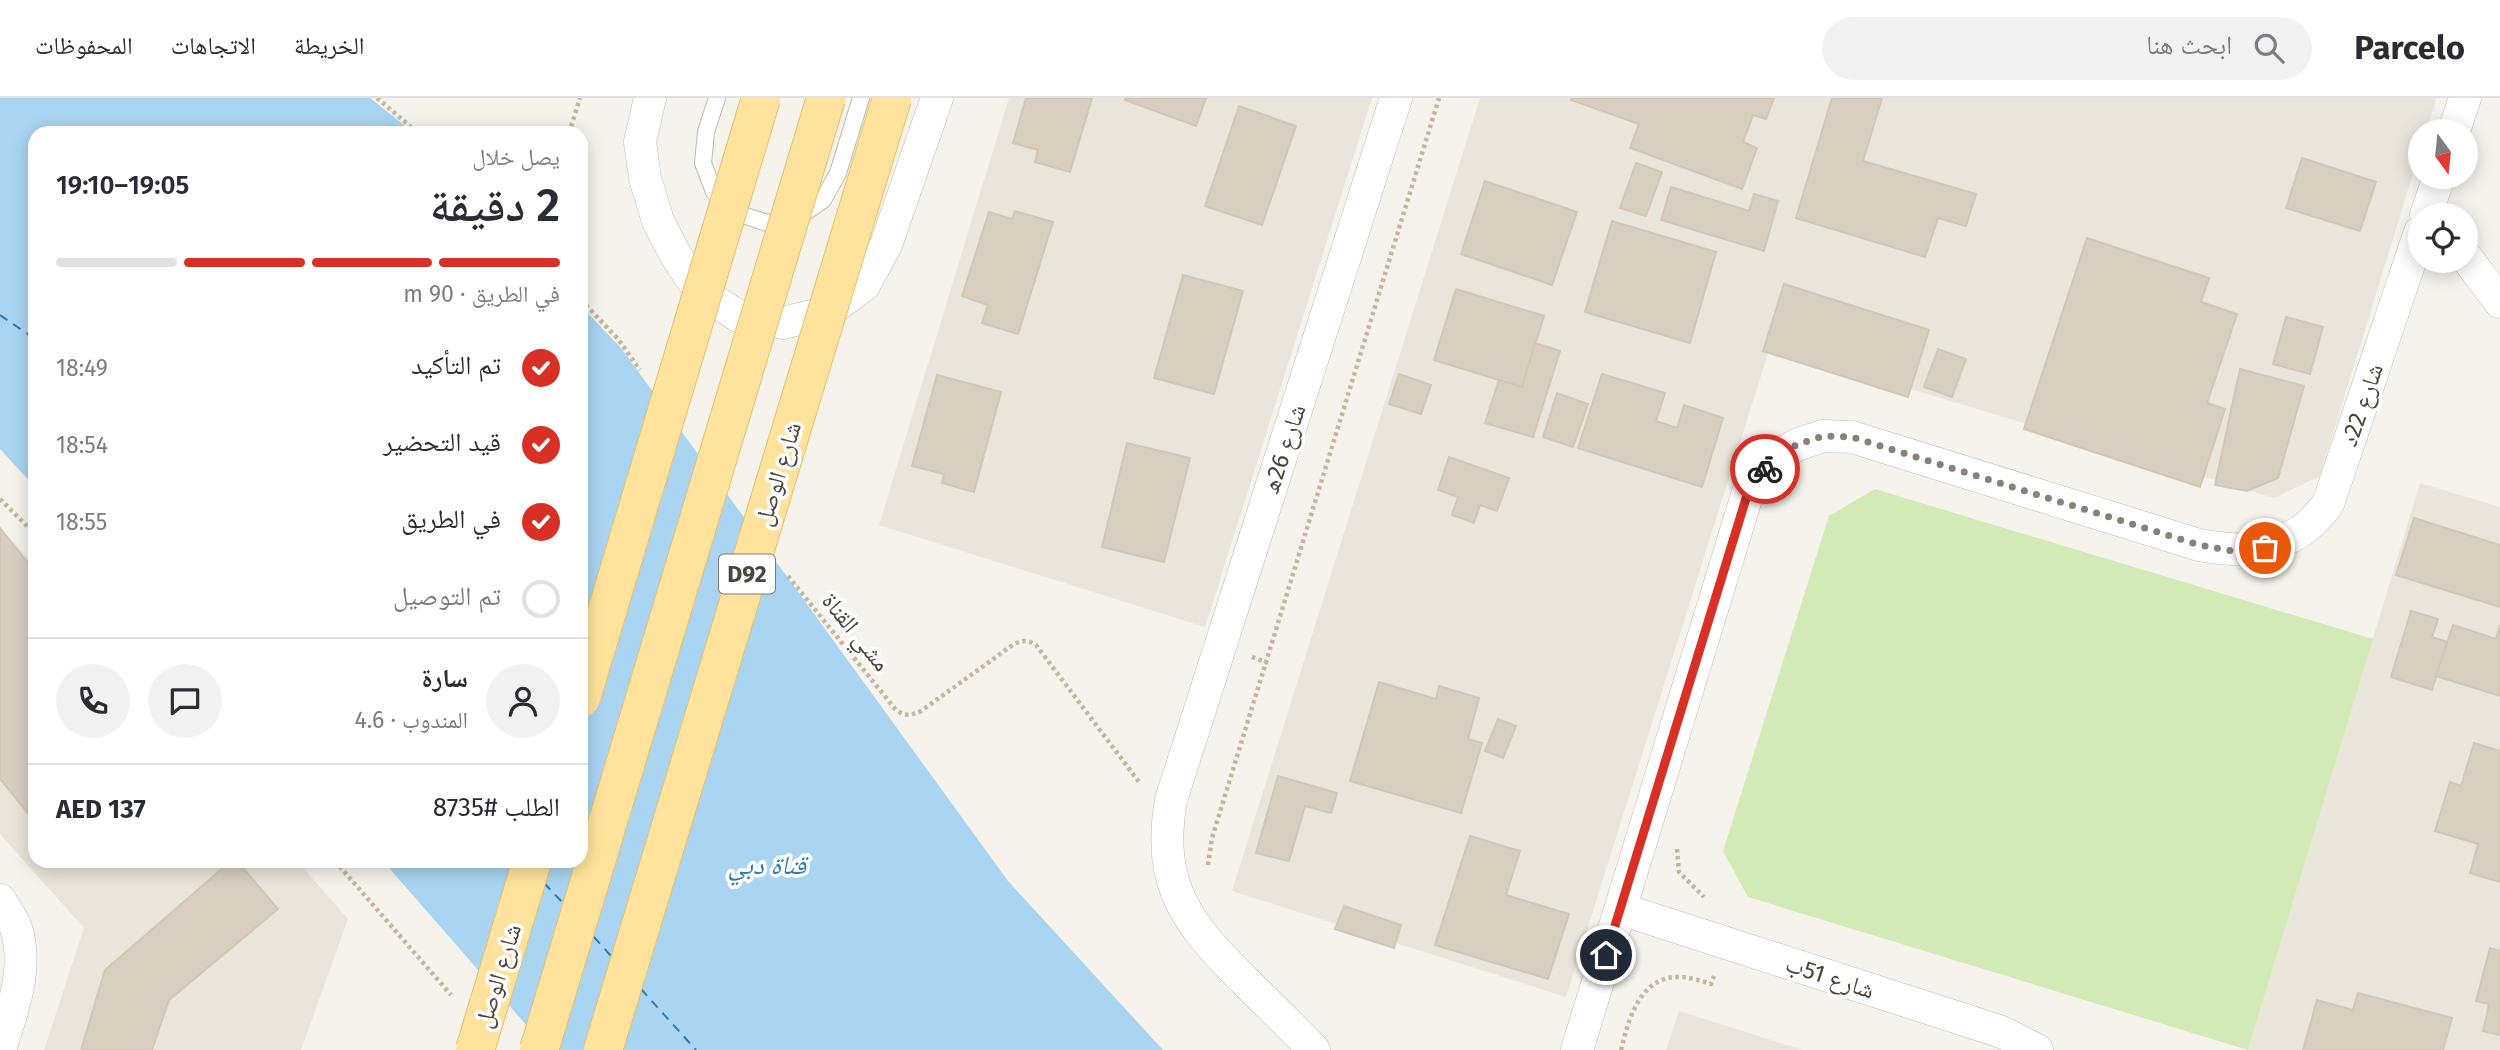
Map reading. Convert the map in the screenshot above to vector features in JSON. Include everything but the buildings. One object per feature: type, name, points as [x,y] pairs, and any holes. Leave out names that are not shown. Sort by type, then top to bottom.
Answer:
[{"type":"main road","points":[[588,675],[761,98]]},
{"type":"main road","name":"D92","points":[[539,1050],[826,98]]},
{"type":"main road","name":"شارع الوصل","points":[[603,1050],[892,98]]},
{"type":"main road","name":"شارع الوصل","points":[[475,1050],[530,868]]},
{"type":"street","points":[[650,98],[640,142],[645,178],[658,221],[675,254],[700,291],[738,316],[783,323],[828,312],[864,285],[886,244],[937,98]]},
{"type":"street","name":"شارع 26ه","points":[[1314,1050],[1212,948],[1188,916],[1168,859],[1167,820],[1157,794],[1396,98]]},
{"type":"street","points":[[2458,119],[2465,98]]},
{"type":"street","name":"شارع 22د","points":[[1621,909],[1748,492],[1768,464],[1796,445],[1823,436],[1852,437],[2199,545],[2233,551],[2265,548],[2301,531],[2328,504],[2408,273]]},
{"type":"street","points":[[2478,273],[2500,302]]},
{"type":"street","points":[[0,900],[15,927],[22,959],[18,992],[0,1050]]},
{"type":"street","points":[[1577,1050],[1621,909]]},
{"type":"street","name":"شارع 51ب","points":[[1621,909],[2002,1032],[2037,1050]]},
{"type":"lane","points":[[717,98],[706,132],[703,163],[714,192],[737,213],[766,223],[797,218],[822,200],[838,173],[861,98]]},
{"type":"path","points":[[377,98],[410,126]]},
{"type":"path","points":[[571,126],[580,98]]},
{"type":"path","points":[[1208,867],[1212,838],[1439,98]]},
{"type":"path","points":[[588,307],[618,339],[648,381]]},
{"type":"path","points":[[0,499],[28,527]]},
{"type":"path","name":"مشي القناة","points":[[784,572],[896,710],[904,715],[921,711],[1014,644],[1022,640],[1030,641],[1157,794]]},
{"type":"path","points":[[341,868],[452,996]]},
{"type":"shaded area","points":[[1009,98],[1372,98],[1205,627],[879,525]]},
{"type":"shaded area","points":[[1480,98],[2436,100],[2430,119],[2408,119],[2408,189],[2320,476],[2274,498],[1770,347],[1566,997],[1232,891]]},
{"type":"shaded area","points":[[2420,483],[2500,507],[2500,1050],[2248,1050]]},
{"type":"shaded area","points":[[0,527],[28,558],[28,865],[0,834]]},
{"type":"shaded area","points":[[30,868],[303,868],[348,919],[301,1050],[44,1050],[84,928]]},
{"type":"shaded area","points":[[1679,1011],[1803,1050],[1666,1050]]},
{"type":"green space","points":[[1875,489],[2373,639],[2248,1050],[1748,897],[1723,851],[1829,516]]},
{"type":"water","points":[[0,98],[370,98],[405,126],[28,126],[28,479],[0,449]]},
{"type":"water","name":"قناة دبي","points":[[588,313],[621,348],[1008,881],[1163,1050],[548,1050],[389,868],[588,868]]},
{"type":"ferry route","points":[[0,315],[28,334]]},
{"type":"ferry route","points":[[544,883],[564,904]]},
{"type":"ferry route","points":[[594,937],[611,956]]},
{"type":"ferry route","points":[[641,989],[696,1050]]},
{"type":"way so far","points":[[1765,469],[1768,464],[1796,445],[1823,436],[1852,437],[2199,545],[2233,551],[2265,548]]},
{"type":"route","points":[[1606,955],[1748,492],[1765,469]]}]
